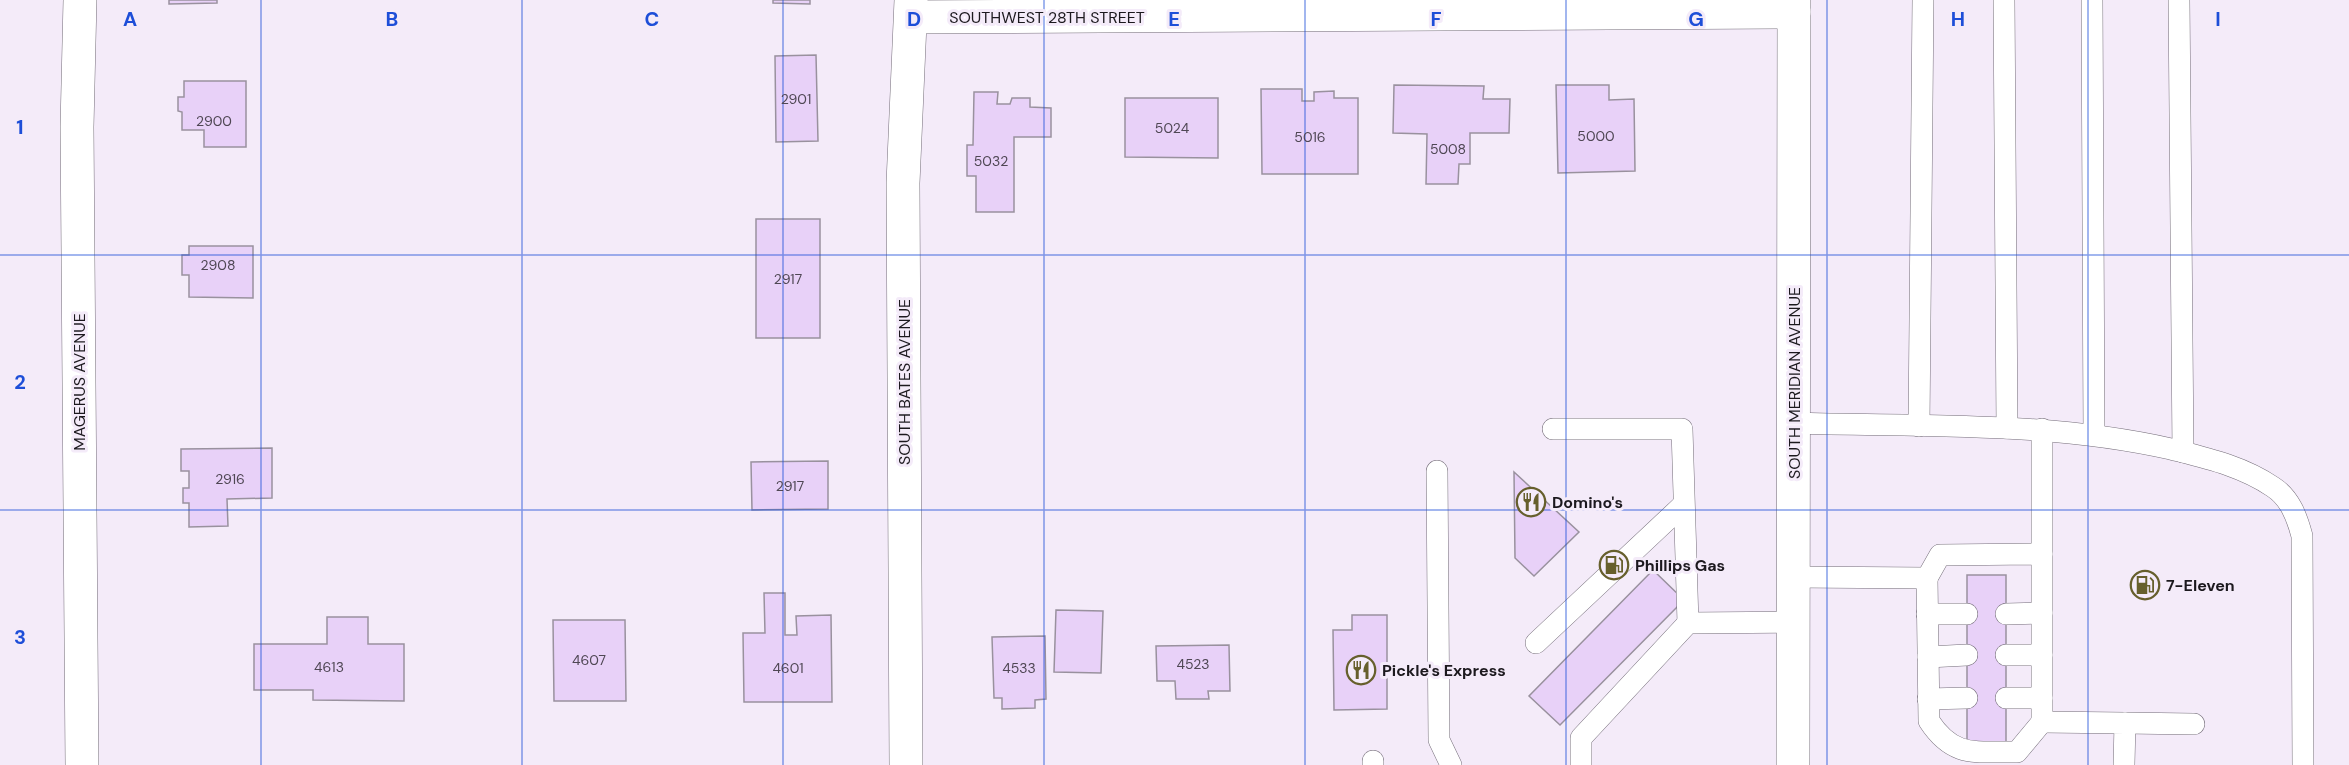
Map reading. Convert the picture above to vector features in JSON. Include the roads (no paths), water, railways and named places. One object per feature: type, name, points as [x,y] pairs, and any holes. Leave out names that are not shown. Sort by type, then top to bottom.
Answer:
[{"type":"street","name":"MAGERUS AVENUE","points":[[80,0],[77,138],[82,765]]},
{"type":"street","name":"SOUTHWEST 28TH STREET","points":[[911,9],[1794,6]]},
{"type":"street","name":"SOUTH MERIDIAN AVENUE","points":[[1793,765],[1794,6]]},
{"type":"street","name":"SOUTH BATES AVENUE","points":[[906,765],[903,183],[911,9]]},
{"type":"lane","points":[[1919,426],[1923,0]]},
{"type":"lane","points":[[2004,0],[2007,428]]},
{"type":"lane","points":[[2092,0],[2094,435]]},
{"type":"lane","points":[[2179,0],[2183,452]]},
{"type":"lane","points":[[1794,423],[2042,429],[2094,435],[2224,462],[2274,488],[2296,512],[2302,536],[2303,765]]},
{"type":"lane","points":[[1553,429],[1682,429],[1688,623],[1581,738],[1581,765]]},
{"type":"lane","points":[[2042,429],[2042,554],[2042,722],[2017,752],[1963,751],[1941,740],[1929,721],[1927,579],[1940,555],[2042,554]]},
{"type":"lane","points":[[1437,471],[1439,740],[1450,765]]},
{"type":"lane","points":[[1536,643],[1683,505]]},
{"type":"lane","points":[[1794,577],[1927,579]]},
{"type":"lane","points":[[2006,614],[2042,613]]},
{"type":"lane","points":[[1927,614],[1967,614]]},
{"type":"lane","points":[[1688,623],[1794,622]]},
{"type":"lane","points":[[1928,657],[1967,655]]},
{"type":"lane","points":[[2006,655],[2042,655]]},
{"type":"lane","points":[[1928,699],[1967,698]]},
{"type":"lane","points":[[2006,698],[2042,698]]},
{"type":"lane","points":[[2042,722],[2194,724]]},
{"type":"lane","points":[[2124,765],[2125,723]]},
{"type":"place","name":"Domino's","points":[[1531,502]]},
{"type":"place","name":"Phillips Gas","points":[[1614,565]]},
{"type":"place","name":"7-Eleven","points":[[2145,585]]},
{"type":"place","name":"Pickle's Express","points":[[1361,670]]}]
